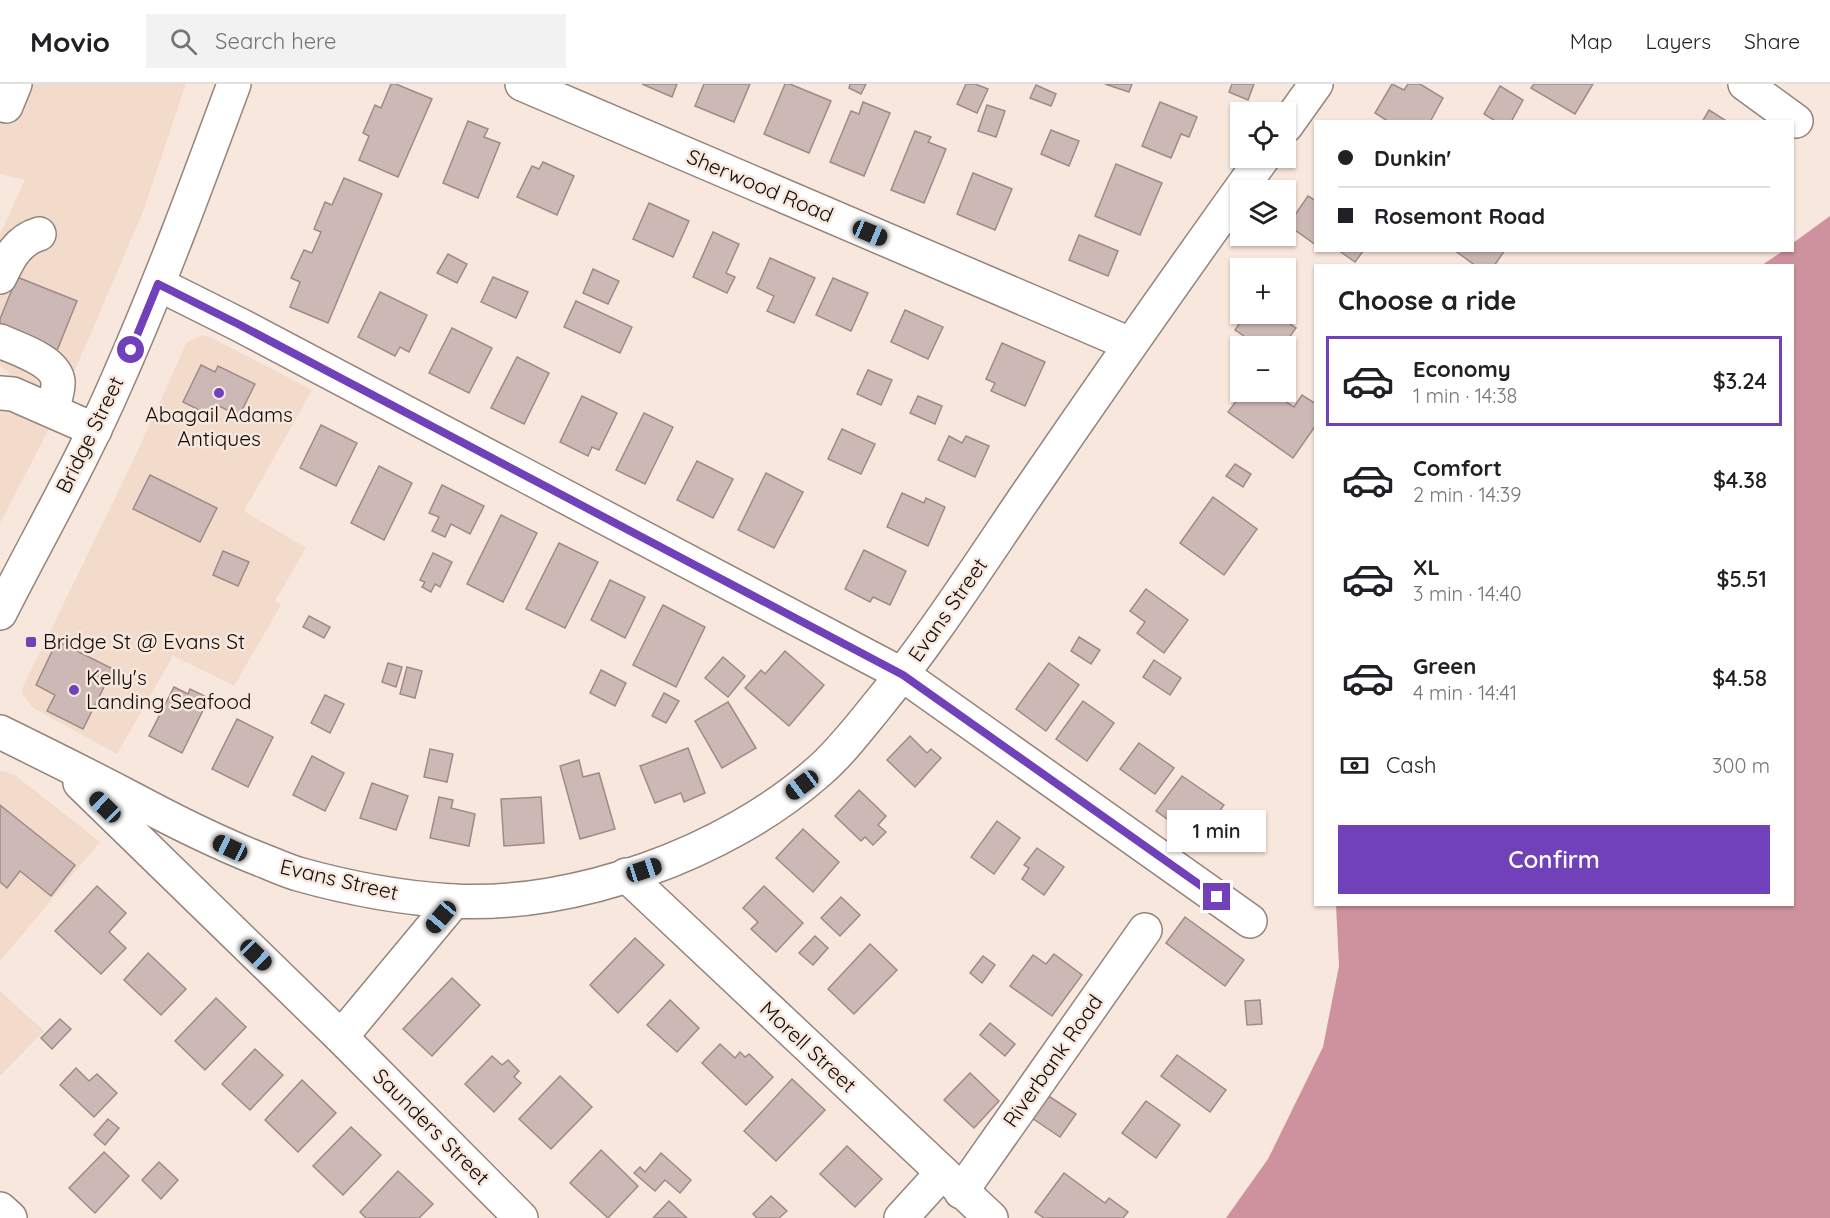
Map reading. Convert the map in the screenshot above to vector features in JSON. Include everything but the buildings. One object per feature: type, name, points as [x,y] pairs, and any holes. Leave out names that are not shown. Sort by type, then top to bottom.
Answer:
[{"type":"street","name":"Bridge Street","points":[[0,613],[95,430],[121,373],[198,183],[234,84]]},
{"type":"street","name":"Sherwood Road","points":[[522,84],[1130,344]]},
{"type":"street","points":[[1296,112],[1316,84]]},
{"type":"street","points":[[1745,84],[1796,121]]},
{"type":"street","name":"Evans Street","points":[[0,732],[230,848],[292,873],[395,896],[454,902],[505,900],[545,895],[587,887],[680,858],[767,811],[819,771],[861,726],[903,675],[1130,344],[1256,168]]},
{"type":"street","points":[[0,277],[14,251],[22,242],[39,234]]},
{"type":"street","points":[[158,284],[903,675],[1250,921]]},
{"type":"street","points":[[0,341],[42,360],[52,369],[58,381],[52,410]]},
{"type":"street","points":[[0,393],[13,394],[95,430]]},
{"type":"street","name":"Saunders Street","points":[[54,758],[341,1037],[521,1218]]},
{"type":"street","name":"Morell Street","points":[[626,875],[991,1218]]},
{"type":"street","points":[[341,1037],[454,902]]},
{"type":"street","name":"Riverbank Road","points":[[902,1218],[952,1182],[1145,930]]},
{"type":"street","points":[[0,1209],[10,1218]]},
{"type":"shaded area","points":[[0,84],[186,84],[144,209],[49,429],[0,523],[0,396],[10,373],[0,366],[0,234],[25,180],[0,174]]},
{"type":"shaded area","points":[[1830,216],[1830,1218],[1226,1218],[1268,1159],[1323,1047],[1339,966],[1336,906],[1794,906],[1794,264],[1764,264],[1782,252],[1794,252],[1794,242]]},
{"type":"shaded area","points":[[203,335],[312,390],[244,511],[306,548],[275,601],[281,605],[234,686],[173,656],[117,754],[33,708],[23,695],[22,689],[134,459],[187,342]]},
{"type":"shaded area","points":[[0,770],[16,776],[100,842],[0,961]]},
{"type":"shaded area","points":[[0,991],[44,1031],[0,1076]]},
{"type":"place","name":"Abagail Adams Antiques","points":[[219,393]]},
{"type":"place","name":"Bridge St @ Evans St","points":[[31,642]]},
{"type":"place","name":"Kelly's Landing Seafood","points":[[74,690]]},
{"type":"route","points":[[131,350],[158,284],[240,325],[903,675],[1217,897]]}]
